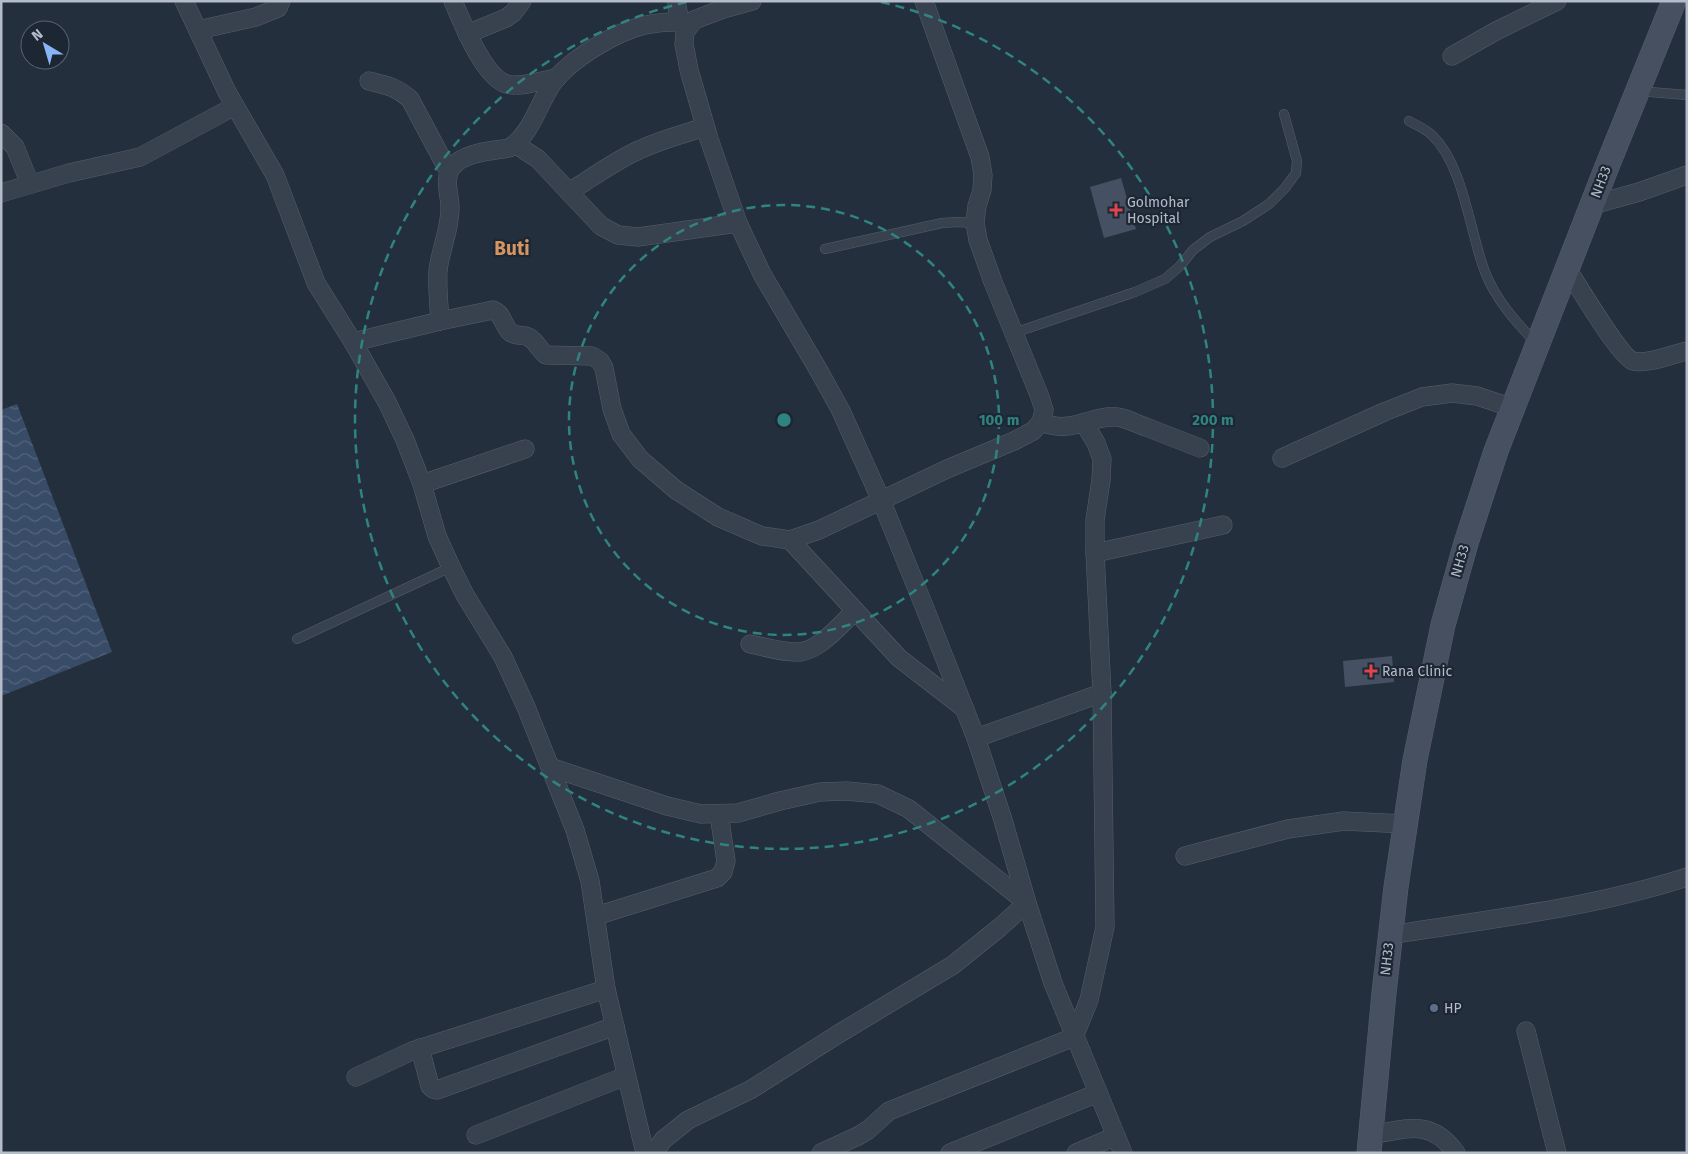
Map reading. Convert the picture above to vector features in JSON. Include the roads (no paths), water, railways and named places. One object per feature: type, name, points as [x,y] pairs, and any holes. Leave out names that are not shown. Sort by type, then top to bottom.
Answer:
[{"type":"main road","name":"NH33","points":[[1370,1144],[1390,935],[1405,824],[1415,760],[1443,625],[1481,494],[1512,408],[1674,1]]},
{"type":"street","points":[[184,1],[235,106],[275,175],[316,283],[353,342],[387,402],[405,440],[422,484],[437,536],[451,567],[502,658],[526,707],[575,830],[590,881],[606,988],[645,1153]]},
{"type":"street","points":[[198,30],[256,17],[278,8],[281,1]]},
{"type":"street","points":[[452,1],[476,52],[501,82],[509,85],[518,85],[557,78]]},
{"type":"street","points":[[467,34],[506,18],[513,13],[522,1]]},
{"type":"street","points":[[676,1],[685,22],[684,44],[689,70],[705,127],[738,224],[762,274],[820,371],[841,411],[881,500],[976,738],[1053,983],[1123,1153]]},
{"type":"street","points":[[440,321],[438,271],[449,224],[449,172],[458,161],[468,156],[509,148],[515,144],[524,136],[557,78],[572,62],[612,38],[644,25],[671,21],[685,22],[752,1]]},
{"type":"street","points":[[353,342],[493,310],[502,316],[510,333],[533,339],[541,352],[546,355],[592,356],[600,361],[604,368],[612,409],[622,434],[640,459],[676,490],[718,517],[762,536],[790,540],[819,530],[1033,431],[1041,422],[1044,410],[978,240],[975,223],[983,175],[980,157],[924,1]]},
{"type":"street","points":[[1452,56],[1496,31],[1557,1]]},
{"type":"street","points":[[369,80],[401,91],[410,99],[449,172]]},
{"type":"street","points":[[1,193],[69,172],[140,157],[235,106]]},
{"type":"street","points":[[569,192],[638,150],[705,127]]},
{"type":"street","points":[[1,133],[15,147],[30,184]]},
{"type":"street","points":[[515,144],[538,159],[601,226],[618,235],[638,237],[738,224]]},
{"type":"street","points":[[1592,205],[1639,192],[1687,175]]},
{"type":"street","points":[[1568,269],[1623,353],[1631,360],[1639,362],[1687,351]]},
{"type":"street","points":[[1282,458],[1422,397],[1452,393],[1477,396],[1512,408]]},
{"type":"street","points":[[1041,422],[1062,427],[1102,418],[1118,417],[1200,448]]},
{"type":"street","points":[[821,1153],[843,1148],[868,1130],[889,1111],[1074,1037],[1089,1000],[1106,926],[1102,693],[1095,553],[1096,520],[1102,480],[1102,459],[1096,443],[1084,423]]},
{"type":"street","points":[[422,484],[525,449]]},
{"type":"street","points":[[1095,553],[1223,524]]},
{"type":"street","points":[[790,540],[899,658],[965,710]]},
{"type":"street","points":[[750,644],[786,652],[802,652],[817,645],[833,633],[855,611]]},
{"type":"street","points":[[976,738],[1102,693]]},
{"type":"street","points":[[550,767],[667,806],[701,814],[738,813],[820,792],[846,791],[878,794],[909,809],[1027,903]]},
{"type":"street","points":[[596,916],[717,878],[724,872],[726,861],[719,814]]},
{"type":"street","points":[[1185,856],[1288,829],[1344,820],[1405,824]]},
{"type":"street","points":[[1390,935],[1575,906],[1632,894],[1687,877]]},
{"type":"street","points":[[654,1153],[663,1140],[688,1120],[750,1090],[840,1032],[953,965],[1000,928],[1027,903]]},
{"type":"street","points":[[356,1077],[420,1048],[606,988]]},
{"type":"street","points":[[420,1048],[430,1086],[432,1089],[437,1090],[614,1026]]},
{"type":"street","points":[[1526,1031],[1557,1153]]},
{"type":"street","points":[[476,1135],[626,1076]]},
{"type":"street","points":[[950,1153],[1098,1093]]},
{"type":"street","points":[[1370,1144],[1408,1129],[1423,1128],[1436,1132],[1450,1144],[1456,1153]]},
{"type":"street","points":[[1076,1153],[1116,1136]]},
{"type":"lane","points":[[1638,91],[1687,95]]},
{"type":"lane","points":[[1014,334],[1135,292],[1165,279],[1180,266],[1193,250],[1210,237],[1243,221],[1269,204],[1285,188],[1296,173],[1297,161],[1284,114]]},
{"type":"lane","points":[[1409,121],[1430,134],[1444,148],[1456,174],[1485,272],[1497,297],[1513,319],[1538,345]]},
{"type":"lane","points":[[825,249],[942,223],[975,223]]},
{"type":"lane","points":[[297,639],[451,567]]},
{"type":"water","points":[[17,404],[112,652],[1,696],[1,410]]},
{"type":"place","name":"Golmohar Hospital","points":[[1116,210]]},
{"type":"place","name":"Rana Clinic","points":[[1371,671]]},
{"type":"place","name":"HP","points":[[1434,1008]]},
{"type":"district","name":"Buti","points":[[512,248]]}]
